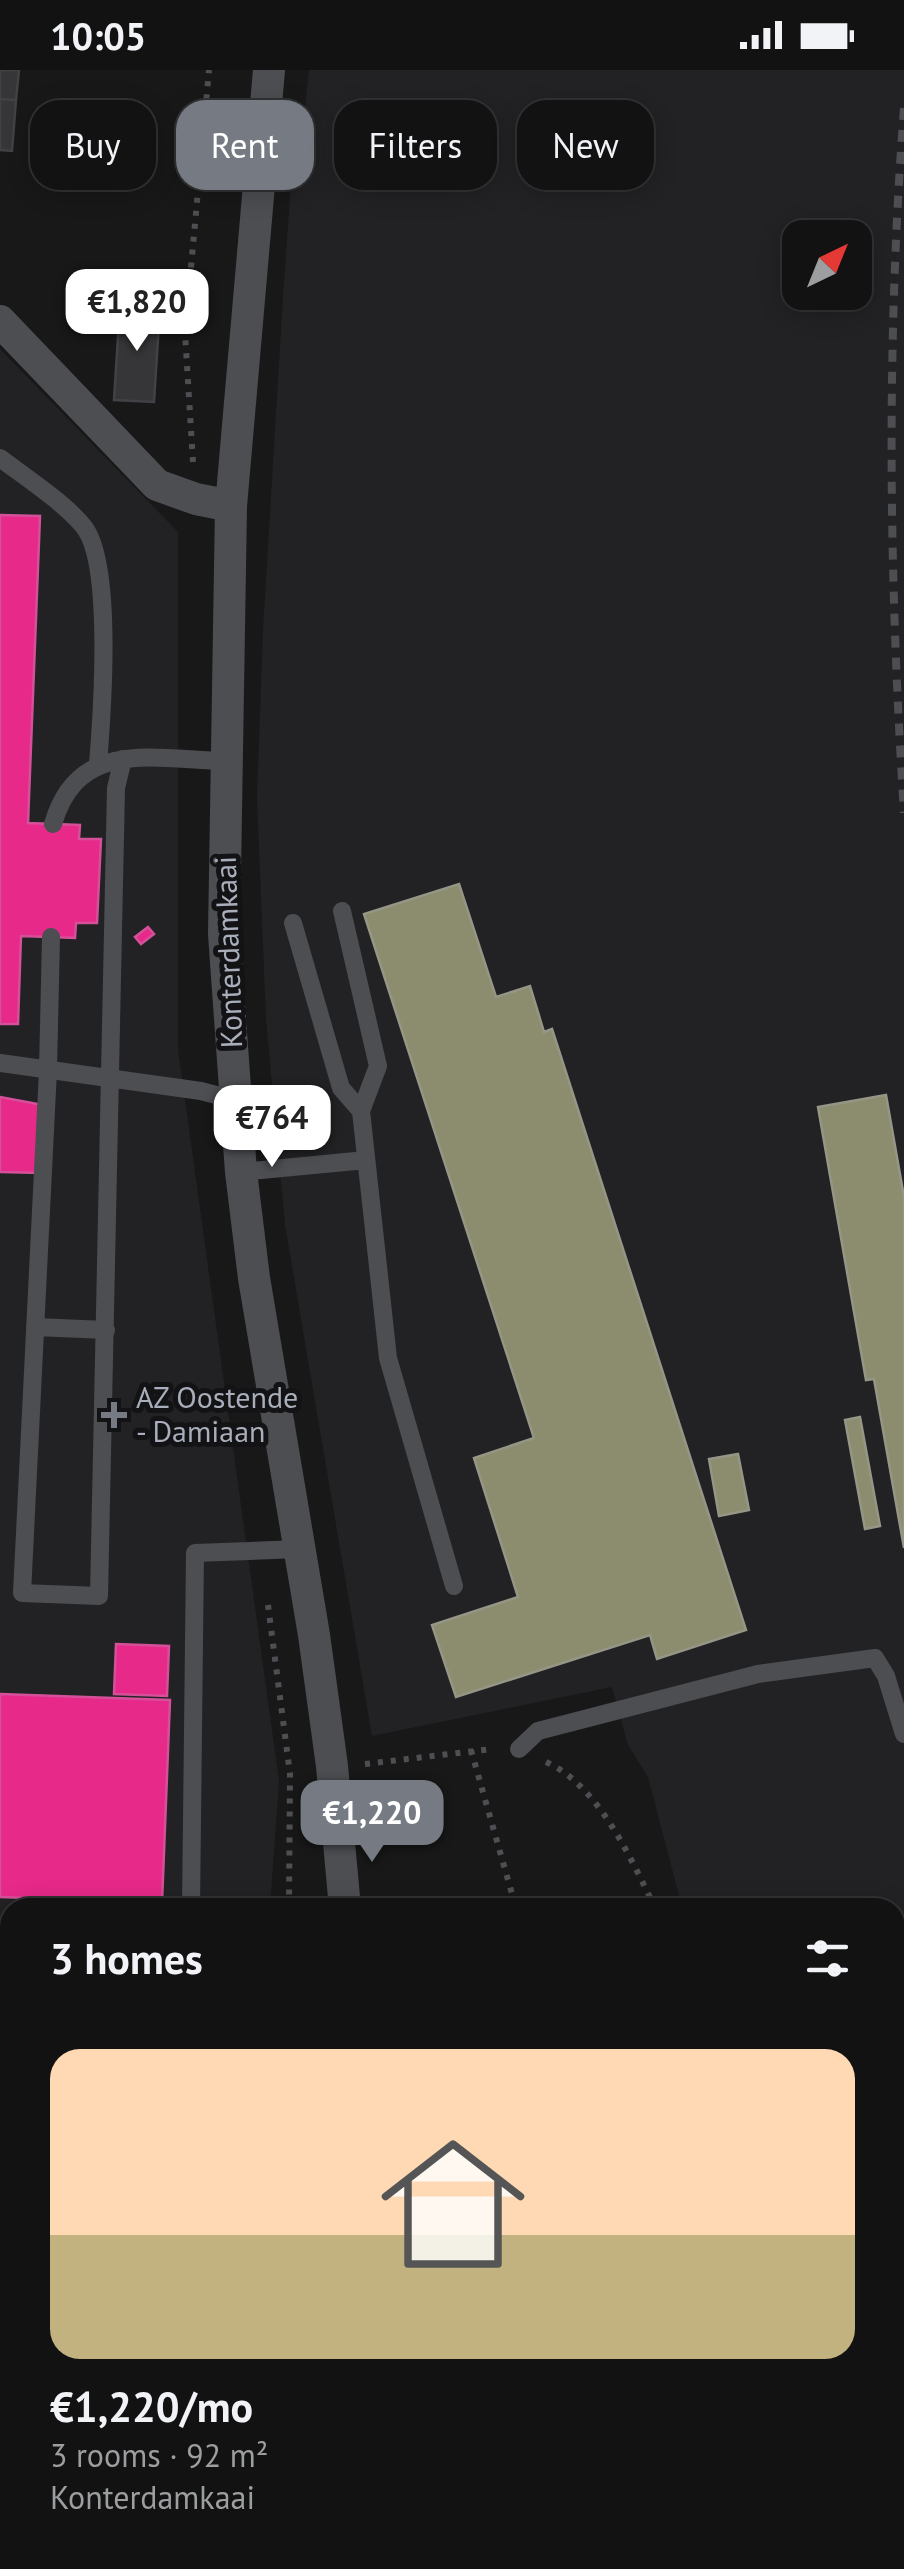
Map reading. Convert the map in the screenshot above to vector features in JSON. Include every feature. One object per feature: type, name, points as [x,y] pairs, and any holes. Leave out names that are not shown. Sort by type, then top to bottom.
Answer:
[{"type":"street","name":"Konterdamkaai","points":[[269,70],[231,506],[224,934],[241,1172],[254,1278],[332,1766],[344,1898]]},
{"type":"street","points":[[0,321],[157,486],[231,506]]},
{"type":"street","name":"Konterdamkaai","points":[[332,1898],[336,1828]]},
{"type":"lane","points":[[0,458],[85,528],[98,566],[104,681],[98,764]]},
{"type":"lane","points":[[51,937],[22,1592],[99,1596],[116,788],[123,759]]},
{"type":"lane","points":[[54,824],[60,799],[76,778],[98,764],[123,759],[227,761]]},
{"type":"lane","points":[[342,911],[378,1066],[361,1110],[388,1358],[454,1586]]},
{"type":"lane","points":[[294,923],[341,1088],[361,1110]]},
{"type":"lane","points":[[0,1062],[235,1100]]},
{"type":"lane","points":[[241,1172],[366,1160]]},
{"type":"lane","points":[[35,1327],[106,1330]]},
{"type":"lane","points":[[191,1898],[195,1553],[299,1549]]},
{"type":"lane","points":[[519,1749],[538,1731],[705,1686],[758,1674],[875,1658],[886,1676],[904,1734]]},
{"type":"path","points":[[196,499],[185,333],[208,70]]},
{"type":"path","points":[[289,1898],[290,1774],[471,1750],[519,1749],[566,1771],[594,1799],[649,1898]]},
{"type":"path","points":[[471,1750],[513,1898]]},
{"type":"shaded area","points":[[309,70],[904,70],[904,1898],[680,1898],[648,1777],[628,1745],[612,1687],[372,1736],[285,1225],[266,1019],[257,798],[291,190],[314,190],[314,100],[306,100]]},
{"type":"shaded area","name":"AZ Oostende - Damiaan","points":[[0,349],[178,532],[178,1049],[279,1781],[271,1898],[0,1898]]},
{"type":"building: Health","points":[[0,515],[40,516],[28,823],[80,825],[79,839],[101,839],[97,923],[76,923],[75,938],[21,936],[18,1024],[0,1024]]},
{"type":"building: Health","points":[[148,927],[154,934],[141,944],[135,937]]},
{"type":"building: Health","points":[[0,1097],[43,1105],[40,1173],[0,1172]]},
{"type":"building: Health","points":[[116,1644],[169,1646],[167,1696],[114,1694]]},
{"type":"building: Health","points":[[0,1694],[170,1700],[162,1898],[0,1897]]},
{"type":"building: Industry","points":[[459,884],[496,997],[530,986],[544,1032],[552,1029],[746,1630],[657,1659],[650,1635],[456,1697],[432,1625],[518,1597],[474,1458],[534,1438],[364,914]]},
{"type":"building: Industry","points":[[886,1095],[904,1197],[904,1548],[874,1379],[866,1380],[818,1107]]},
{"type":"building: Industry","points":[[860,1417],[880,1526],[865,1529],[845,1420]]},
{"type":"building: Industry","points":[[738,1454],[749,1510],[719,1516],[709,1459]]},
{"type":"building: Other","points":[[0,70],[19,70],[16,100],[0,99]]},
{"type":"building: Other","points":[[0,99],[16,100],[12,151],[0,150]]},
{"type":"building: Other","points":[[120,305],[160,308],[154,402],[114,400]]},
{"type":"railway","points":[[904,108],[892,372],[895,637],[904,813]]},
{"type":"place","name":"AZ Oostende - Damiaan","points":[[114,1415]]}]
